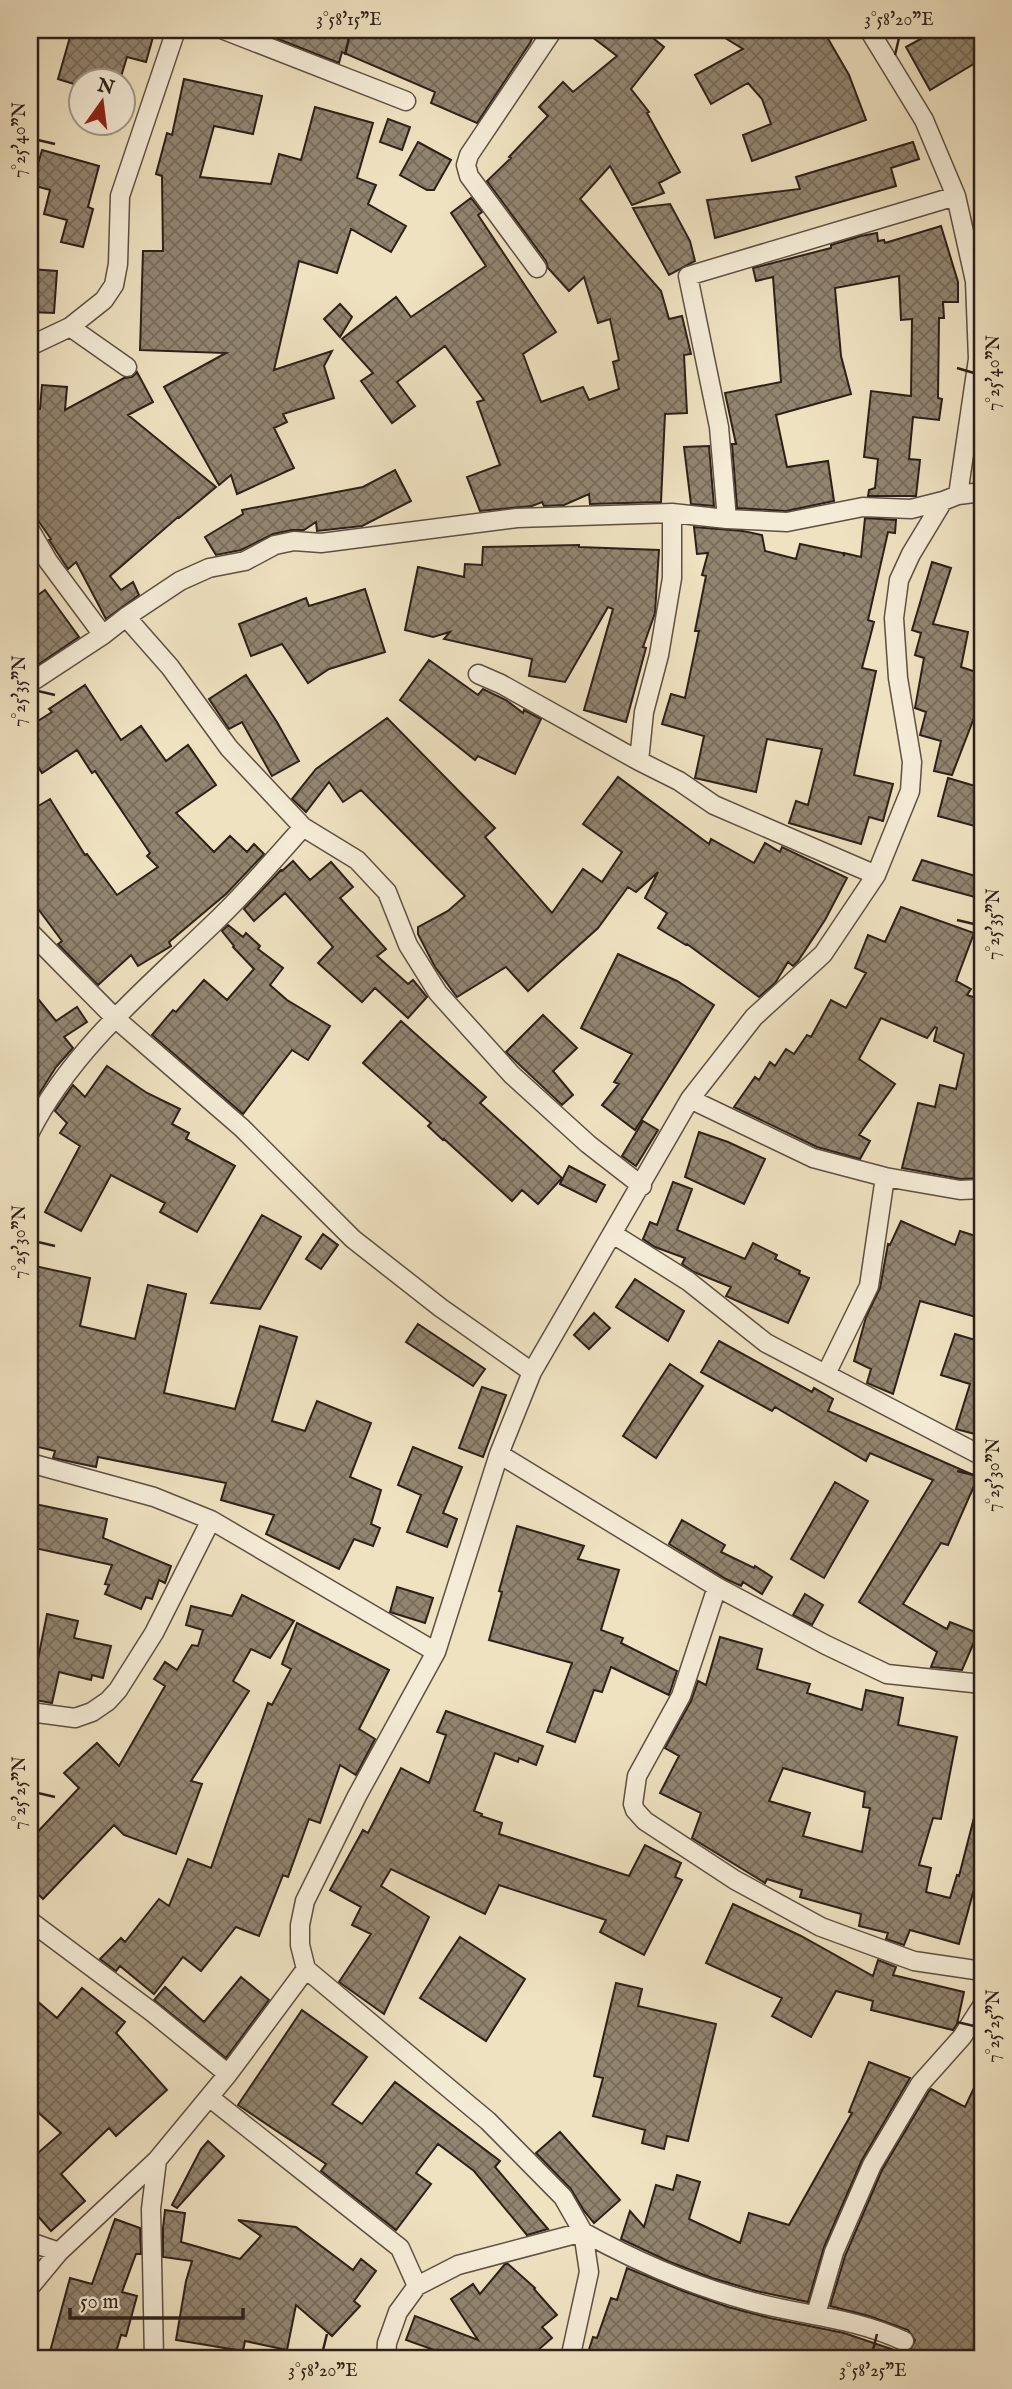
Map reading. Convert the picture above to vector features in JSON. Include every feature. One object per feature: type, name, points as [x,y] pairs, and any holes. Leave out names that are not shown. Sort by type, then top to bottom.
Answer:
[{"type":"street","points":[[30,346],[70,327],[104,300],[114,285],[118,264],[120,196],[176,30]]},
{"type":"street","points":[[224,30],[406,102]]},
{"type":"street","points":[[537,268],[469,176],[466,165],[469,155],[553,30]]},
{"type":"street","points":[[570,2359],[589,2272],[583,2232],[562,2197],[488,2121],[306,1969],[300,1945],[300,1925],[305,1901],[357,1796],[436,1651],[499,1454],[532,1372],[690,1099],[754,1017],[822,954],[876,875],[910,791],[912,762],[898,678],[894,618],[899,580],[911,554],[951,498],[978,359],[975,281],[956,196],[924,121],[869,30]]},
{"type":"street","points":[[727,519],[719,427],[688,276],[956,196]]},
{"type":"street","points":[[70,327],[127,367]]},
{"type":"street","points":[[30,683],[180,581],[209,568],[245,561],[275,545],[294,541],[321,543],[517,518],[672,513],[787,522],[863,507],[911,509],[982,492]]},
{"type":"street","points":[[639,761],[644,712],[659,654],[672,578],[672,513]]},
{"type":"street","points":[[30,530],[48,561],[103,635]]},
{"type":"street","points":[[127,617],[170,667],[229,748],[303,827],[358,860],[387,892],[408,945],[438,993],[512,1075],[588,1144],[642,1186]]},
{"type":"street","points":[[478,674],[679,781],[714,805],[876,875]]},
{"type":"street","points":[[30,1132],[40,1112],[82,1054],[115,1018],[253,884],[303,827]]},
{"type":"street","points":[[30,932],[115,1018],[242,1129],[353,1239],[441,1308],[532,1372]]},
{"type":"street","points":[[690,1099],[813,1158],[884,1177],[960,1190],[982,1189]]},
{"type":"street","points":[[826,1374],[869,1286],[884,1177]]},
{"type":"street","points":[[613,1234],[688,1281],[766,1343],[982,1456]]},
{"type":"street","points":[[499,1454],[716,1587],[826,1645],[887,1674],[982,1684]]},
{"type":"street","points":[[30,1463],[154,1497],[211,1520],[436,1651]]},
{"type":"street","points":[[30,1712],[75,1718],[108,1702],[154,1633],[211,1520]]},
{"type":"street","points":[[716,1587],[681,1696],[637,1776],[633,1795],[635,1810],[645,1821],[736,1880],[821,1927],[914,1961],[982,1971]]},
{"type":"street","points":[[30,1921],[152,2012],[228,2074]]},
{"type":"street","points":[[30,2287],[59,2252],[157,2160],[228,2074],[306,1969]]},
{"type":"street","points":[[816,2314],[834,2252],[872,2165],[920,2084],[962,2037],[982,2006]]},
{"type":"street","points":[[209,2096],[400,2248],[417,2286]]},
{"type":"street","points":[[154,2359],[151,2209],[157,2160]]},
{"type":"street","points":[[386,2359],[387,2343],[398,2312],[417,2286],[458,2265],[583,2232],[629,2258],[716,2291],[756,2303],[881,2330],[904,2340]]},
{"type":"street","points":[[30,2242],[59,2252]]},
{"type":"building","points":[[72,30],[155,30],[146,62],[127,57],[124,66],[66,66],[66,82],[58,79]]},
{"type":"building","points":[[255,30],[536,30],[477,123],[431,103],[435,92],[342,52],[339,63]]},
{"type":"building","points":[[583,30],[643,30],[664,47],[631,89],[649,112],[647,113],[680,172],[659,183],[664,193],[632,205],[610,166],[580,199],[661,291],[669,319],[682,316],[691,354],[684,355],[687,413],[665,414],[661,502],[590,504],[589,494],[564,505],[544,506],[542,502],[532,506],[480,511],[467,477],[500,465],[477,402],[484,400],[445,346],[397,382],[415,406],[392,423],[361,381],[373,373],[342,339],[396,297],[411,317],[486,266],[451,213],[471,198],[482,212],[478,215],[556,332],[523,354],[541,402],[583,387],[589,400],[619,389],[613,362],[619,360],[610,319],[598,323],[584,277],[569,291],[548,268],[546,261],[487,181],[548,116],[539,107],[563,82],[573,92],[617,56]]},
{"type":"building","points":[[712,30],[823,30],[849,75],[866,120],[752,161],[743,135],[771,124],[762,99],[748,83],[711,104],[695,75],[743,49]]},
{"type":"building","points":[[937,30],[982,30],[982,59],[930,90],[906,47]]},
{"type":"building","points":[[184,79],[262,96],[253,134],[214,126],[200,177],[271,184],[279,154],[301,160],[315,107],[373,123],[357,178],[376,185],[368,204],[406,226],[391,252],[351,229],[337,273],[299,261],[274,370],[332,351],[324,366],[334,398],[283,414],[287,422],[274,428],[294,468],[237,494],[231,475],[219,485],[164,387],[226,353],[140,350],[143,251],[163,251],[162,176],[156,174],[167,133],[172,135]]},
{"type":"building","points":[[388,119],[410,127],[402,150],[380,142]]},
{"type":"building","points":[[418,142],[451,160],[434,190],[427,190],[400,175]]},
{"type":"building","points":[[913,142],[919,159],[891,168],[896,186],[715,238],[707,200],[800,189],[796,177]]},
{"type":"building","points":[[42,150],[99,166],[88,207],[93,209],[83,247],[61,242],[67,220],[44,214],[50,190],[32,185]]},
{"type":"building","points":[[670,204],[690,241],[695,261],[669,275],[633,208]]},
{"type":"building","points":[[941,226],[958,282],[958,302],[943,302],[944,318],[939,318],[938,398],[942,399],[939,420],[913,417],[909,459],[920,460],[916,496],[868,496],[869,490],[875,488],[878,459],[864,457],[871,391],[911,396],[912,319],[901,320],[899,276],[835,288],[841,356],[851,394],[776,415],[787,467],[828,461],[834,501],[786,511],[737,508],[732,444],[736,444],[725,393],[781,382],[773,277],[756,281],[753,268],[831,248],[831,245],[861,236],[877,233],[878,241],[884,240],[885,243]]},
{"type":"building","points":[[30,269],[57,271],[54,313],[30,312]]},
{"type":"building","points":[[340,304],[352,317],[340,337],[324,319]]},
{"type":"building","points":[[137,372],[153,402],[128,415],[216,487],[110,576],[121,590],[133,582],[139,595],[106,619],[76,562],[68,569],[30,509],[30,411],[40,409],[42,385],[67,387],[65,410]]},
{"type":"building","points":[[709,446],[714,506],[691,504],[684,447]]},
{"type":"building","points":[[395,470],[411,501],[362,526],[317,531],[316,522],[304,530],[273,534],[241,550],[216,555],[205,537],[243,514],[242,510],[363,487]]},
{"type":"building","points":[[865,518],[896,520],[895,533],[888,532],[868,620],[874,622],[862,668],[876,671],[854,775],[893,784],[883,821],[869,817],[861,844],[789,823],[796,801],[808,805],[822,749],[767,739],[756,792],[695,778],[704,736],[662,724],[671,694],[685,698],[699,631],[695,631],[706,576],[702,575],[708,553],[697,554],[694,527],[762,535],[765,551],[796,559],[800,544],[843,553],[844,556],[844,553],[861,557]]},
{"type":"building","points":[[579,545],[659,550],[655,613],[643,647],[646,648],[626,722],[584,710],[613,609],[608,607],[565,682],[529,676],[532,659],[444,639],[450,632],[433,637],[405,630],[418,567],[464,577],[465,564],[482,565],[483,547]]},
{"type":"building","points":[[932,562],[951,568],[933,624],[968,632],[961,667],[982,674],[982,721],[974,718],[952,775],[934,771],[941,741],[920,735],[926,712],[915,708],[924,658],[915,655],[921,633],[912,630]]},
{"type":"building","points":[[365,589],[385,652],[329,669],[308,683],[282,644],[251,656],[239,624],[306,598],[309,606]]},
{"type":"building","points":[[45,590],[79,637],[30,670],[30,601]]},
{"type":"building","points":[[429,660],[478,695],[483,689],[506,700],[523,713],[524,710],[541,719],[515,774],[478,756],[475,760],[400,700]]},
{"type":"building","points":[[246,675],[299,761],[272,776],[242,722],[229,729],[209,699]]},
{"type":"building","points":[[85,685],[121,740],[141,726],[166,761],[188,745],[216,785],[176,813],[214,852],[230,836],[247,852],[254,844],[264,854],[226,894],[169,942],[171,946],[138,966],[131,955],[98,985],[58,944],[62,941],[30,898],[30,811],[50,799],[85,855],[87,854],[117,895],[158,867],[147,856],[150,853],[95,771],[92,773],[77,750],[42,773],[30,754],[30,726],[52,712],[49,709]]},
{"type":"building","points":[[387,718],[495,828],[485,837],[552,913],[583,869],[602,882],[622,852],[583,824],[618,777],[709,844],[711,839],[754,863],[765,843],[780,852],[782,847],[847,878],[825,920],[798,961],[793,966],[788,962],[775,983],[759,997],[687,944],[658,928],[667,913],[645,898],[658,872],[636,892],[628,887],[598,928],[528,991],[506,967],[457,997],[435,967],[418,934],[418,927],[448,911],[465,896],[361,790],[343,802],[329,782],[306,812],[292,799],[316,769]]},
{"type":"building","points":[[948,778],[982,788],[982,828],[938,816]]},
{"type":"building","points":[[922,860],[982,878],[982,899],[913,880]]},
{"type":"building","points":[[293,861],[310,880],[331,862],[353,887],[340,898],[386,949],[377,956],[408,984],[413,980],[427,997],[408,1018],[375,988],[362,1002],[318,963],[333,947],[285,893],[254,921],[244,909]]},
{"type":"building","points":[[901,907],[974,933],[956,981],[971,989],[967,995],[982,1000],[982,1178],[961,1179],[902,1168],[918,1103],[935,1107],[940,1085],[956,1089],[964,1054],[934,1041],[935,1027],[927,1038],[881,1018],[859,1059],[895,1084],[859,1135],[870,1141],[860,1159],[817,1147],[734,1107],[755,1077],[759,1080],[770,1062],[775,1066],[786,1049],[794,1054],[807,1035],[811,1037],[831,1000],[846,1008],[866,973],[855,968],[868,935],[885,942]]},
{"type":"building","points":[[228,925],[243,937],[246,933],[260,946],[258,949],[283,968],[270,985],[287,1000],[330,1026],[308,1060],[292,1050],[243,1114],[152,1035],[204,980],[227,1000],[254,969],[222,931]]},
{"type":"building","points":[[618,954],[677,981],[714,1005],[635,1130],[602,1105],[619,1084],[614,1082],[632,1054],[581,1028]]},
{"type":"building","points":[[30,989],[56,1021],[77,1007],[87,1022],[64,1037],[73,1048],[56,1067],[39,1094],[30,1081],[30,1040],[37,1033],[30,1024]]},
{"type":"building","points":[[543,1015],[577,1048],[553,1071],[573,1095],[562,1105],[506,1052]]},
{"type":"building","points":[[401,1021],[486,1097],[480,1103],[562,1178],[538,1204],[522,1190],[512,1201],[428,1126],[431,1123],[363,1063]]},
{"type":"building","points":[[107,1066],[147,1093],[180,1109],[172,1124],[189,1133],[186,1139],[235,1166],[197,1232],[160,1212],[165,1203],[111,1175],[81,1231],[45,1212],[80,1146],[60,1133],[67,1123],[55,1111],[73,1085],[85,1097]]},
{"type":"building","points":[[643,1121],[658,1130],[636,1166],[622,1156]]},
{"type":"building","points":[[699,1132],[765,1159],[744,1204],[685,1177]]},
{"type":"building","points":[[569,1166],[605,1185],[596,1202],[560,1184]]},
{"type":"building","points":[[673,1182],[692,1189],[677,1230],[745,1259],[753,1243],[777,1255],[775,1259],[809,1278],[788,1323],[726,1296],[731,1287],[694,1272],[682,1264],[685,1258],[655,1247],[643,1239],[650,1222],[657,1225]]},
{"type":"building","points":[[262,1215],[301,1237],[260,1309],[211,1303]]},
{"type":"building","points":[[901,1221],[955,1245],[960,1231],[982,1238],[982,1295],[976,1317],[920,1301],[893,1394],[867,1383],[871,1369],[854,1361],[866,1317],[880,1288],[888,1244],[890,1245]]},
{"type":"building","points":[[323,1234],[338,1245],[321,1269],[306,1259]]},
{"type":"building","points":[[30,1265],[90,1278],[80,1326],[135,1339],[148,1285],[186,1294],[164,1393],[235,1409],[260,1326],[297,1337],[272,1421],[305,1431],[317,1401],[371,1423],[350,1477],[381,1490],[371,1524],[380,1528],[373,1546],[354,1539],[339,1569],[266,1534],[274,1515],[221,1500],[226,1483],[98,1457],[96,1467],[53,1458],[55,1451],[30,1445]]},
{"type":"building","points":[[635,1279],[684,1311],[668,1341],[616,1307]]},
{"type":"building","points":[[594,1313],[610,1328],[589,1349],[574,1335]]},
{"type":"building","points":[[418,1324],[485,1369],[473,1386],[406,1342]]},
{"type":"building","points":[[955,1334],[982,1342],[982,1436],[956,1429],[970,1384],[941,1375]]},
{"type":"building","points":[[719,1341],[812,1392],[814,1388],[833,1399],[828,1411],[978,1477],[948,1545],[941,1543],[903,1604],[947,1629],[950,1622],[978,1633],[962,1670],[931,1667],[937,1652],[859,1602],[933,1480],[870,1453],[866,1461],[775,1407],[772,1411],[701,1372]]},
{"type":"building","points":[[670,1364],[703,1386],[656,1458],[623,1436]]},
{"type":"building","points":[[482,1387],[506,1395],[483,1457],[459,1448]]},
{"type":"building","points":[[413,1447],[462,1467],[443,1513],[457,1519],[447,1547],[407,1532],[421,1495],[398,1485]]},
{"type":"building","points":[[835,1482],[868,1501],[824,1578],[791,1559]]},
{"type":"building","points":[[30,1503],[107,1519],[103,1538],[171,1566],[165,1583],[159,1580],[152,1599],[146,1597],[141,1609],[105,1594],[109,1585],[105,1584],[112,1565],[30,1547]]},
{"type":"building","points":[[682,1520],[725,1545],[721,1552],[754,1568],[755,1566],[772,1577],[762,1594],[743,1582],[741,1586],[726,1579],[669,1544]]},
{"type":"building","points":[[517,1526],[584,1546],[578,1559],[619,1570],[601,1630],[623,1638],[621,1643],[677,1671],[669,1695],[611,1667],[602,1692],[594,1690],[575,1742],[547,1732],[572,1663],[489,1640]]},
{"type":"building","points":[[397,1587],[433,1598],[425,1623],[390,1612]]},
{"type":"building","points":[[805,1594],[823,1605],[812,1625],[793,1615]]},
{"type":"building","points":[[242,1595],[294,1621],[270,1658],[251,1649],[233,1681],[249,1691],[191,1781],[202,1784],[176,1854],[124,1835],[114,1825],[43,1899],[30,1886],[30,1840],[79,1788],[64,1773],[97,1743],[119,1766],[165,1686],[154,1679],[165,1662],[177,1670],[192,1645],[198,1646],[203,1630],[186,1625],[191,1606],[232,1616]]},
{"type":"building","points":[[47,1614],[78,1621],[74,1638],[111,1646],[103,1678],[92,1675],[91,1680],[59,1672],[52,1703],[30,1699]]},
{"type":"building","points":[[297,1623],[389,1670],[359,1729],[375,1739],[356,1775],[340,1765],[320,1823],[309,1819],[288,1877],[283,1875],[259,1936],[236,1927],[201,1971],[183,1957],[154,1994],[120,1966],[116,1971],[100,1959],[121,1938],[125,1942],[159,1899],[169,1906],[188,1859],[211,1868],[268,1703],[272,1705],[291,1669],[282,1664]]},
{"type":"building","points":[[720,1637],[762,1649],[757,1669],[810,1684],[807,1693],[862,1710],[866,1690],[903,1698],[898,1725],[957,1737],[941,1819],[933,1818],[919,1865],[931,1868],[926,1892],[950,1898],[957,1875],[959,1876],[977,1806],[982,1806],[982,1860],[959,1944],[910,1930],[904,1945],[886,1939],[888,1933],[859,1926],[861,1914],[800,1897],[802,1890],[767,1879],[765,1883],[692,1838],[701,1813],[660,1793],[679,1756],[665,1748],[691,1701],[698,1681],[706,1685]],"holes":[[[783,1768],[865,1792],[863,1807],[870,1808],[862,1852],[803,1836],[810,1813],[769,1801]]]},
{"type":"building","points":[[446,1711],[543,1746],[536,1765],[519,1758],[518,1762],[495,1753],[474,1811],[502,1823],[499,1834],[629,1876],[645,1845],[681,1863],[675,1877],[682,1880],[644,1955],[600,1932],[606,1920],[499,1885],[485,1914],[391,1869],[381,1886],[429,1917],[384,2014],[339,1982],[371,1934],[352,1925],[361,1907],[330,1890],[363,1830],[368,1833],[401,1768],[429,1783],[446,1735],[437,1732]]},
{"type":"building","points":[[733,1904],[801,1936],[873,1976],[878,1960],[896,1967],[893,1975],[964,1992],[957,2024],[953,2030],[871,2010],[873,2001],[836,1991],[811,2037],[772,2016],[782,1998],[706,1963]]},
{"type":"building","points":[[460,1937],[525,1979],[486,2041],[420,1998]]},
{"type":"building","points":[[241,1977],[269,2000],[226,2058],[154,2000],[165,1987],[204,2022]]},
{"type":"building","points":[[616,1983],[642,1989],[638,2006],[716,2024],[688,2141],[667,2136],[664,2149],[642,2143],[645,2130],[593,2116],[603,2078],[594,2076]]},
{"type":"building","points":[[82,1988],[125,2022],[116,2033],[167,2090],[116,2136],[109,2128],[61,2174],[85,2201],[51,2231],[30,2207],[30,2160],[61,2133],[30,2105],[30,1995],[57,2018]]},
{"type":"building","points":[[302,2010],[367,2057],[332,2104],[362,2124],[395,2082],[500,2161],[495,2167],[548,2229],[527,2235],[474,2171],[438,2144],[416,2173],[431,2184],[396,2230],[321,2171],[326,2164],[238,2105]]},
{"type":"building","points":[[869,2062],[910,2078],[862,2160],[824,2247],[808,2302],[712,2278],[621,2239],[630,2211],[644,2227],[656,2185],[673,2190],[677,2175],[700,2182],[689,2219],[740,2243],[749,2213],[789,2225],[852,2113],[849,2112]]},
{"type":"building","points":[[982,2071],[982,2359],[586,2359],[593,2337],[597,2338],[611,2298],[617,2300],[627,2268],[728,2307],[844,2333],[900,2352],[910,2350],[915,2340],[908,2330],[830,2306],[845,2256],[882,2170],[929,2091],[931,2089],[965,2107]]},
{"type":"building","points":[[560,2132],[620,2200],[594,2223],[571,2189],[536,2153]]},
{"type":"building","points":[[208,2141],[224,2156],[177,2208],[172,2205],[201,2149]]},
{"type":"building","points":[[165,2210],[185,2213],[181,2242],[240,2259],[261,2236],[238,2220],[296,2227],[353,2270],[361,2259],[376,2271],[354,2301],[360,2306],[332,2336],[296,2305],[287,2350],[245,2341],[243,2351],[176,2340],[192,2261],[163,2257]]},
{"type":"building","points":[[115,2219],[140,2228],[141,2254],[136,2254],[122,2292],[137,2296],[126,2336],[121,2335],[114,2359],[48,2359],[70,2278],[92,2284]]},
{"type":"building","points":[[505,2264],[535,2288],[557,2315],[542,2327],[552,2338],[538,2350],[535,2359],[459,2359],[406,2340],[415,2316],[478,2340],[451,2299],[473,2284],[480,2294]]}]
